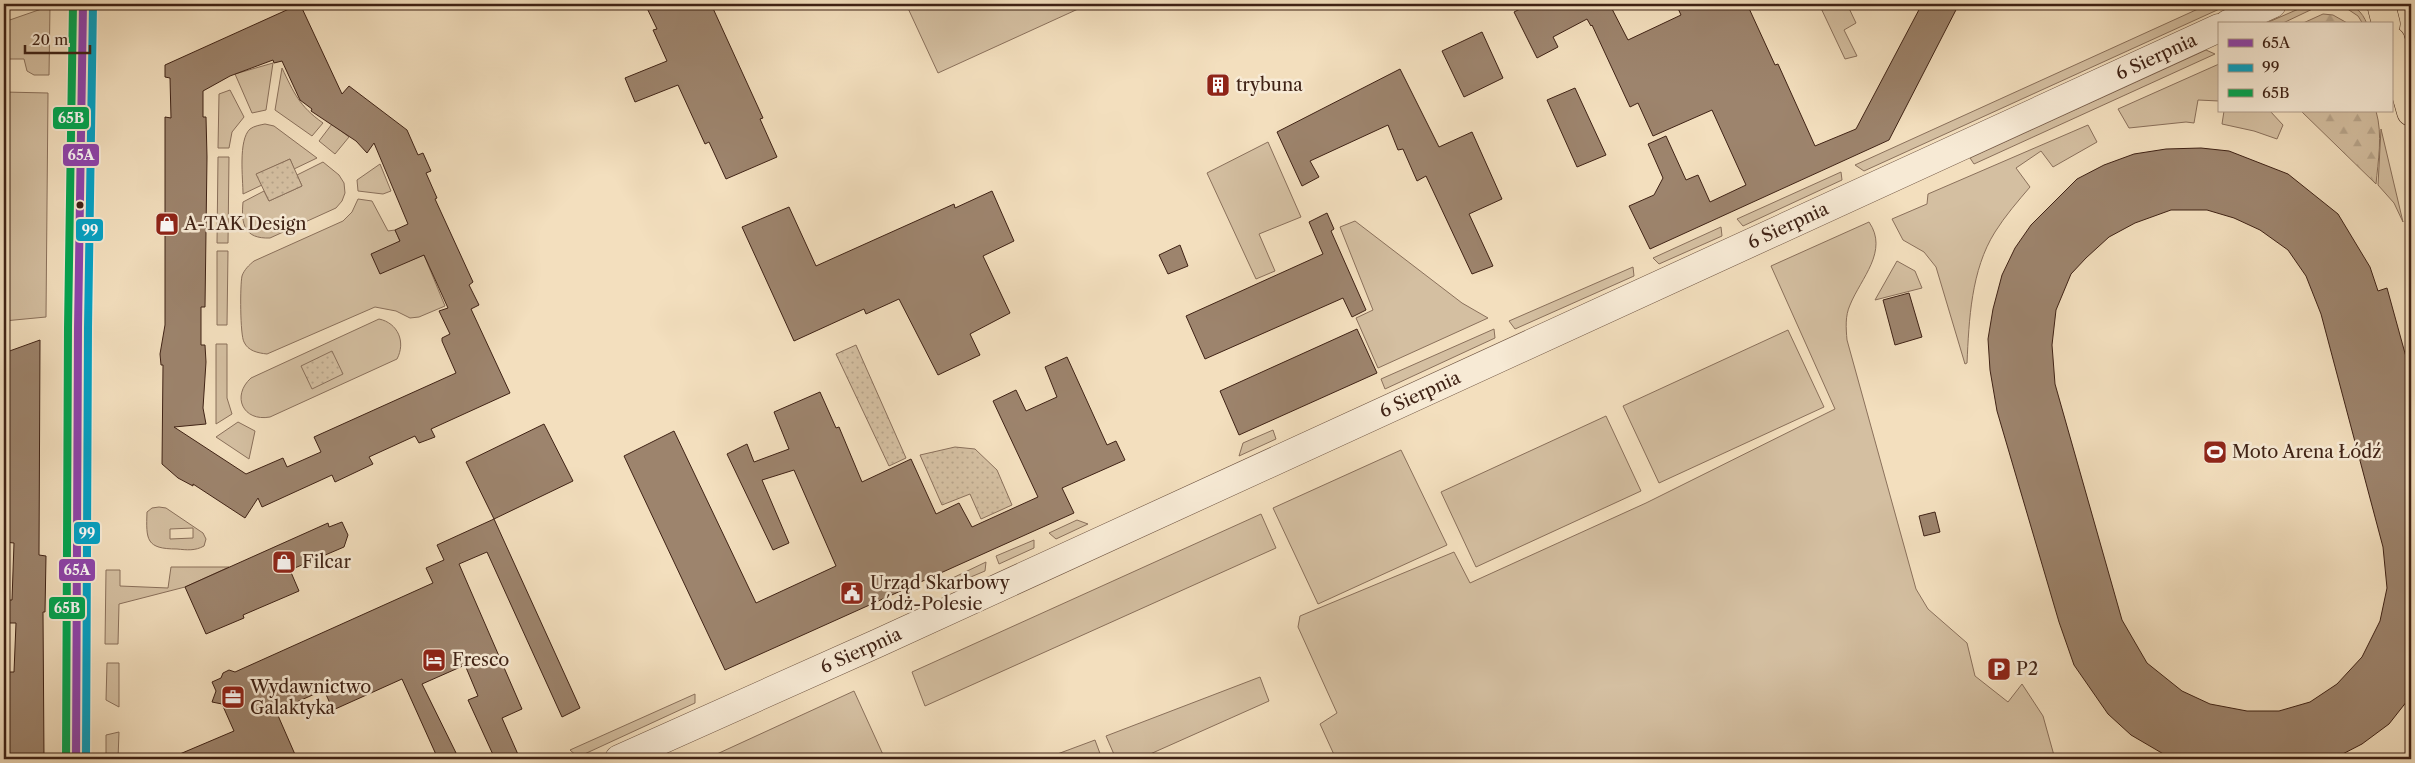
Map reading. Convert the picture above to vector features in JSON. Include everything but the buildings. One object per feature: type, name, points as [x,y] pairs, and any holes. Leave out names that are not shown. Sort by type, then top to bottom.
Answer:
[{"type":"main road","points":[[2381,4],[2386,22]]},
{"type":"main road","points":[[2392,45],[2411,112]]},
{"type":"street","points":[[76,759],[78,340],[83,4]]},
{"type":"street","points":[[2232,22],[2272,4]]},
{"type":"street","name":"6 Sierpnia","points":[[619,759],[869,647],[2218,28]]},
{"type":"green space","points":[[906,4],[1089,4],[938,73]]},
{"type":"green space","points":[[1819,4],[1847,4],[1856,23],[1844,30],[1857,56],[1845,59]]},
{"type":"green space","points":[[2209,4],[2224,4],[2226,6],[1864,171],[1855,165]]},
{"type":"green space","points":[[2310,4],[2323,4],[2285,22],[2269,22]]},
{"type":"green space","points":[[2340,4],[2349,5],[2357,9],[2366,22],[2362,22],[2358,16]]},
{"type":"green space","points":[[50,6],[49,75],[34,75],[27,71],[24,59],[4,59],[4,22]]},
{"type":"green space","points":[[2323,14],[2333,15],[2345,22],[2305,22]]},
{"type":"green space","points":[[2206,50],[2215,54],[1974,164],[1970,158]]},
{"type":"green space","points":[[273,63],[266,110],[252,113],[235,74]]},
{"type":"green space","points":[[2218,64],[2218,101],[2198,100],[2194,123],[2186,122],[2129,128],[2118,109]]},
{"type":"green space","points":[[282,68],[303,105],[323,123],[312,136],[275,110]]},
{"type":"green space","points":[[230,90],[244,117],[232,132],[229,148],[218,148],[219,94]]},
{"type":"green space","points":[[4,92],[48,93],[46,317],[4,321]]},
{"type":"green space","points":[[2224,112],[2271,112],[2283,125],[2277,139],[2254,131],[2222,124]]},
{"type":"green space","points":[[2302,112],[2376,112],[2380,139],[2376,184]]},
{"type":"green space","points":[[265,124],[274,126],[317,158],[294,169],[290,159],[257,174],[262,185],[243,194],[242,160],[246,134],[255,126]]},
{"type":"green space","points":[[332,124],[349,137],[335,154],[319,141]]},
{"type":"green space","points":[[2088,125],[2097,142],[2053,167],[2041,151],[2016,168],[2030,187],[1995,232],[1981,262],[1970,313],[1967,363],[1965,364],[1936,267],[1924,252],[1903,240],[1892,219],[1927,204],[1928,194]]},
{"type":"green space","points":[[2381,129],[2403,222],[2394,203],[2378,185]]},
{"type":"green space","points":[[1268,142],[1301,217],[1259,234],[1275,271],[1256,279],[1207,173]]},
{"type":"green space","points":[[218,157],[229,157],[228,243],[217,243]]},
{"type":"green space","points":[[290,159],[302,186],[269,201],[256,174]]},
{"type":"green space","points":[[323,162],[339,175],[344,183],[345,193],[342,201],[336,208],[270,238],[255,236],[246,229],[243,217],[243,202],[264,191],[269,201],[302,186],[297,175]]},
{"type":"green space","points":[[380,164],[391,191],[383,194],[358,191],[357,180]]},
{"type":"green space","points":[[1841,172],[1842,180],[1743,226],[1737,219]]},
{"type":"green space","points":[[358,199],[372,201],[388,231],[395,230],[409,261],[424,255],[445,306],[419,317],[410,318],[396,311],[375,307],[267,354],[251,349],[244,342],[242,330],[241,281],[245,270],[254,261],[343,221],[352,212]]},
{"type":"green space","points":[[1355,221],[1462,303],[1488,318],[1378,368],[1356,318],[1373,310],[1340,227]]},
{"type":"green space","points":[[1869,222],[1876,243],[1875,254],[1848,309],[1846,322],[1847,340],[1916,589],[1928,609],[1967,643],[1975,676],[2008,702],[2022,684],[2043,716],[2055,759],[1336,759],[1320,724],[1337,713],[1298,627],[1300,616],[1454,552],[1470,583],[1646,503],[1835,409],[1771,266]]},
{"type":"green space","points":[[1721,227],[1722,236],[1659,264],[1653,258]]},
{"type":"green space","points":[[217,251],[228,251],[227,325],[217,325]]},
{"type":"green space","points":[[1897,261],[1915,271],[1922,288],[1875,300]]},
{"type":"green space","points":[[1633,267],[1634,276],[1515,329],[1509,321]]},
{"type":"green space","points":[[379,319],[386,321],[398,334],[401,346],[397,359],[270,417],[253,416],[247,412],[241,400],[245,385],[251,378]]},
{"type":"green space","points":[[1494,329],[1495,338],[1385,389],[1381,379]]},
{"type":"green space","points":[[1788,330],[1824,407],[1659,483],[1623,406]]},
{"type":"green space","points":[[216,344],[227,344],[227,398],[232,414],[216,424]]},
{"type":"green space","points":[[856,345],[906,458],[889,466],[836,354]]},
{"type":"green space","points":[[332,351],[343,374],[312,389],[301,366]]},
{"type":"green space","points":[[1606,416],[1641,491],[1476,567],[1441,492]]},
{"type":"green space","points":[[238,422],[255,431],[249,459],[216,437]]},
{"type":"green space","points":[[1273,430],[1276,439],[1239,456],[1243,443]]},
{"type":"green space","points":[[955,447],[975,449],[997,470],[1012,505],[981,519],[970,494],[942,505],[920,455]]},
{"type":"green space","points":[[1401,450],[1447,545],[1318,604],[1273,508]]},
{"type":"green space","points":[[152,508],[166,508],[203,533],[206,539],[204,546],[188,550],[167,549],[154,545],[150,541],[147,530],[147,512]],"holes":[[[193,528],[193,538],[170,539],[170,529]]]},
{"type":"green space","points":[[1261,514],[1276,548],[925,706],[912,672]]},
{"type":"green space","points":[[1077,520],[1088,524],[1056,539],[1049,533]]},
{"type":"green space","points":[[1034,540],[1034,548],[999,564],[996,556]]},
{"type":"green space","points":[[986,562],[985,571],[947,587],[940,584]]},
{"type":"green space","points":[[171,567],[229,567],[185,587],[119,604],[118,644],[105,644],[106,570],[120,570],[120,586],[168,588]]},
{"type":"green space","points":[[107,663],[119,663],[119,707],[106,700]]},
{"type":"green space","points":[[1260,677],[1269,701],[1139,759],[1116,759],[1106,736]]},
{"type":"green space","points":[[854,691],[885,759],[706,759]]},
{"type":"green space","points":[[695,694],[695,703],[578,757],[570,750]]},
{"type":"green space","points":[[119,732],[118,759],[106,759],[106,735]]},
{"type":"green space","points":[[1095,740],[1102,759],[1044,759]]},
{"type":"transit line","name":"65B","points":[[66,759],[68,328],[73,4]]},
{"type":"transit line","name":"65A","points":[[76,759],[78,328],[83,4]]},
{"type":"transit line","name":"99","points":[[86,759],[88,328],[93,4]]},
{"type":"place","name":"trybuna","points":[[1218,85]]},
{"type":"place","name":"A-TAK Design","points":[[167,224]]},
{"type":"place","name":"Moto Arena Łódź","points":[[2215,452]]},
{"type":"place","name":"Filcar","points":[[284,562]]},
{"type":"place","name":"Urząd Skarbowy Łódż-Polesie","points":[[852,593]]},
{"type":"place","name":"Fresco","points":[[434,660]]},
{"type":"place","name":"P2","points":[[1999,669]]},
{"type":"place","name":"Wydawnictwo Galaktyka","points":[[233,697]]}]
